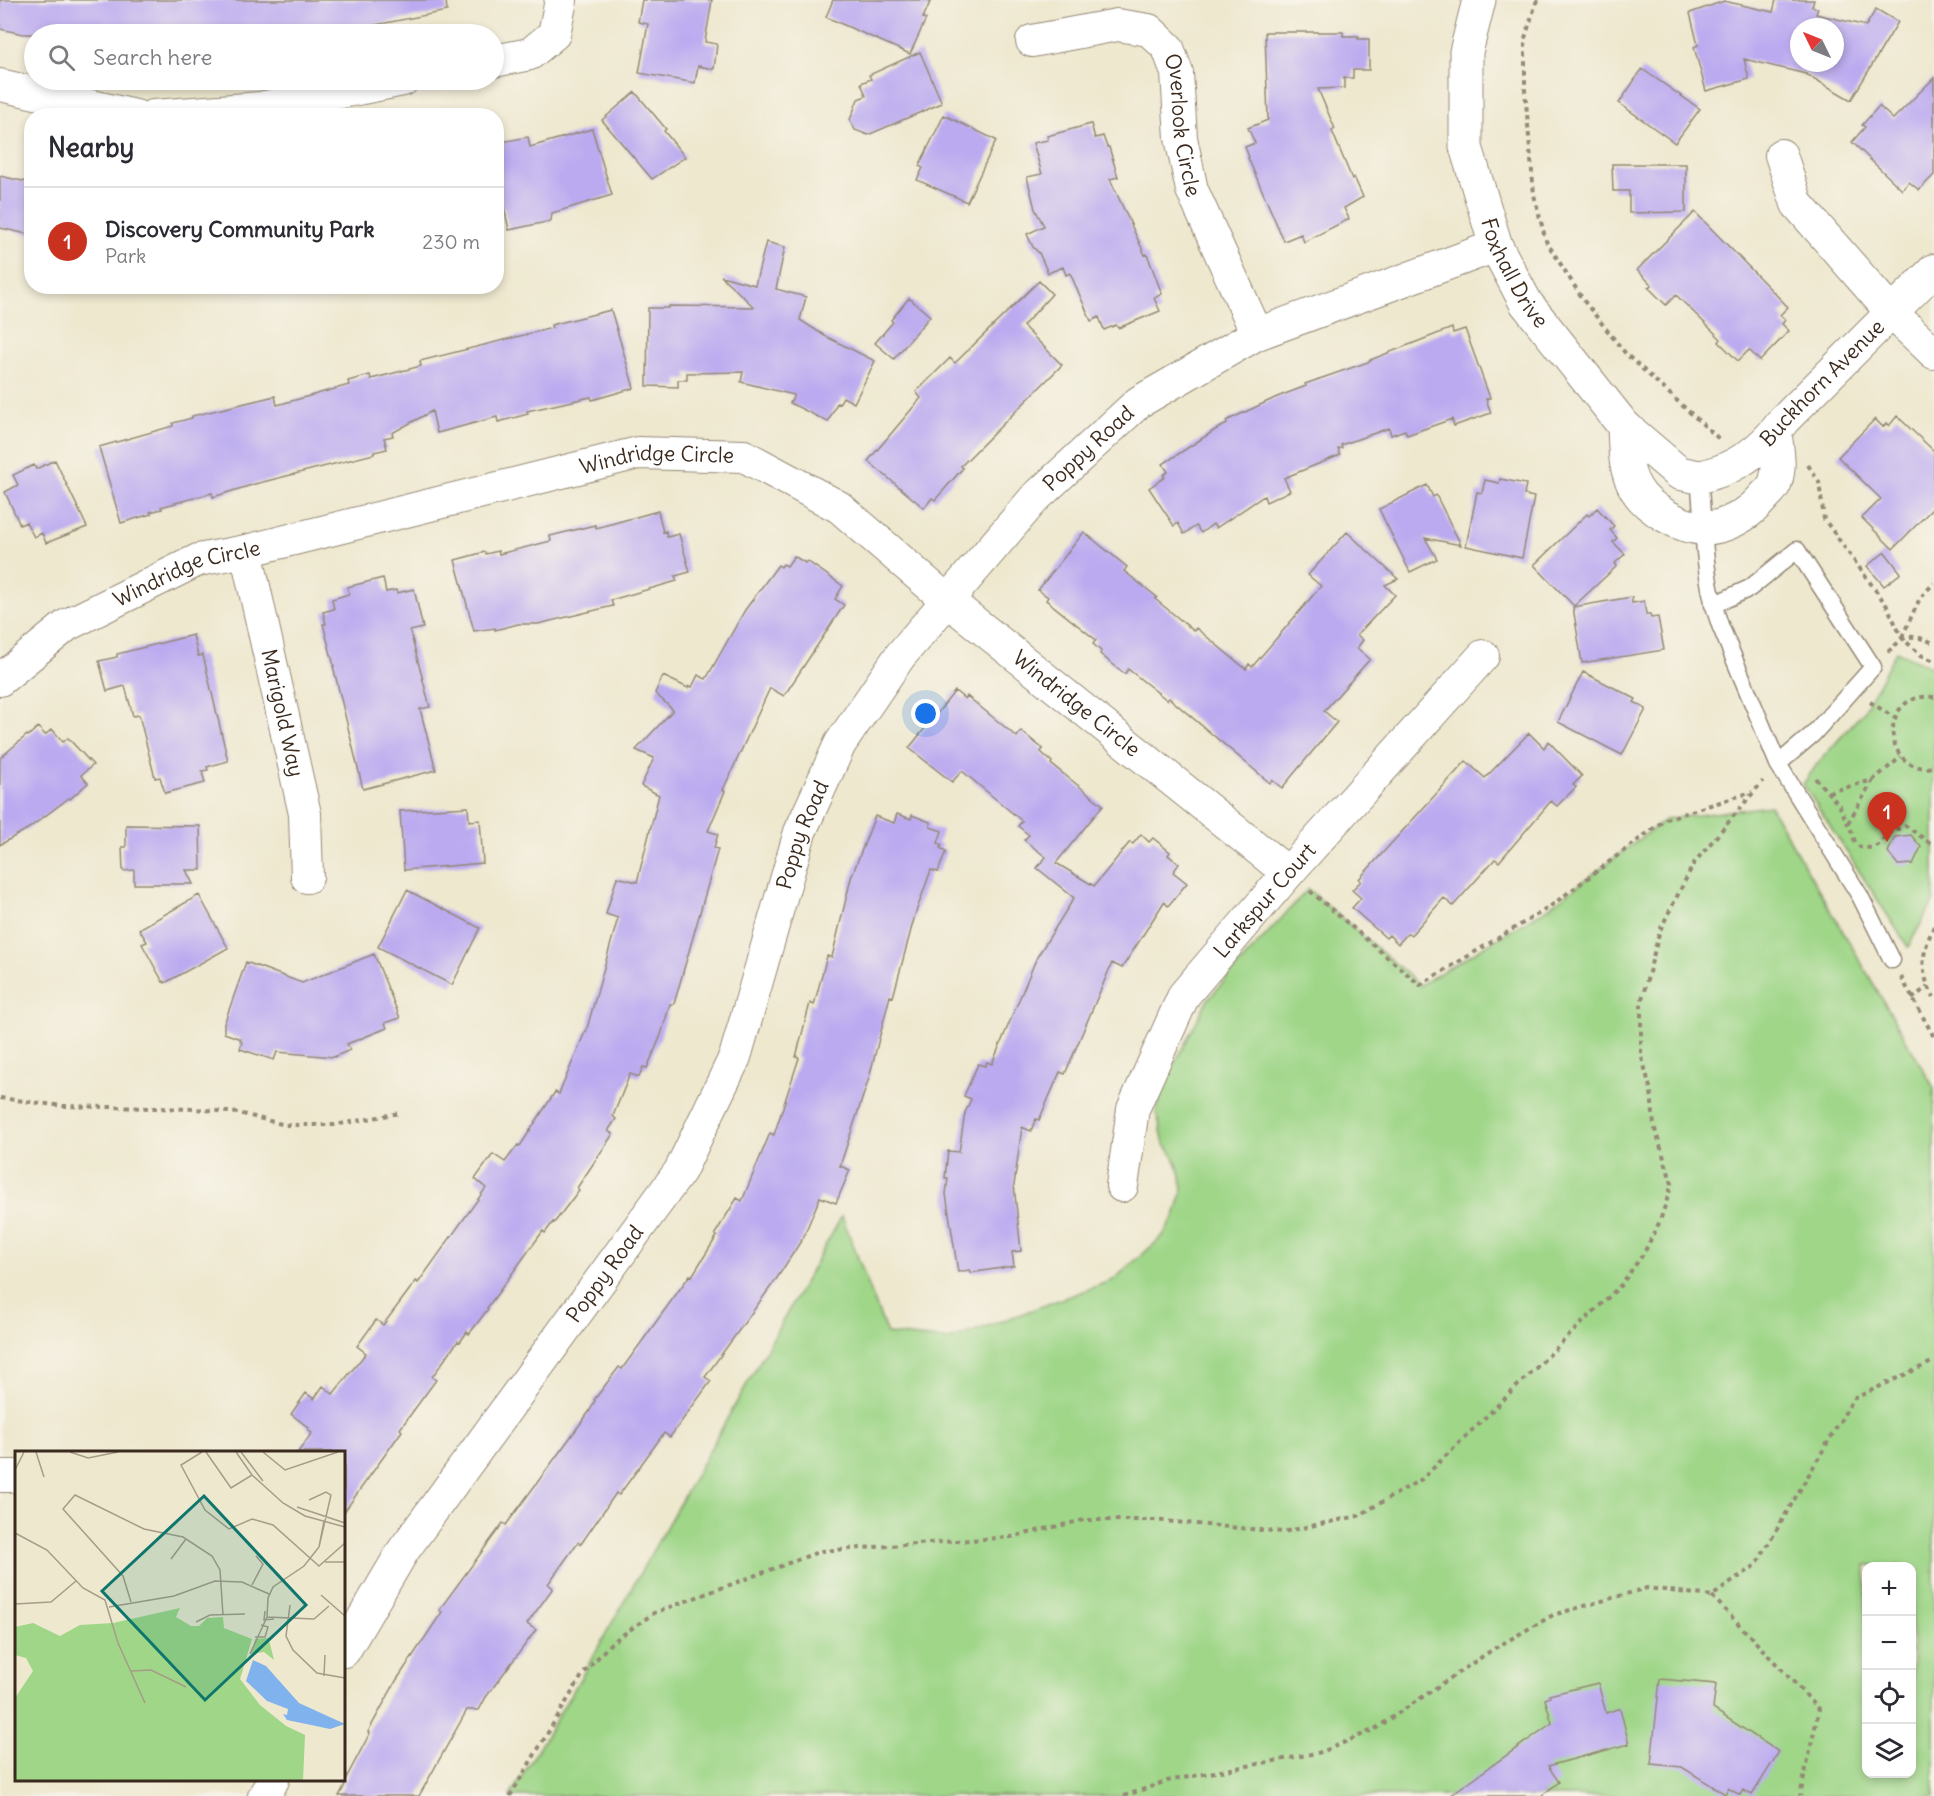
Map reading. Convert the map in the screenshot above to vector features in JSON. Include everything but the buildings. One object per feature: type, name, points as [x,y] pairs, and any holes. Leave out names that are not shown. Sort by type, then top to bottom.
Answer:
[{"type":"street","points":[[504,59],[530,54],[554,34],[561,0]]},
{"type":"street","name":"Foxhall Drive","points":[[1479,0],[1466,52],[1466,147],[1496,246],[1526,303],[1624,426],[1679,473],[1699,477]]},
{"type":"street","name":"Overlook Circle","points":[[1032,41],[1117,25],[1149,30],[1168,48],[1177,73],[1181,138],[1192,190],[1257,334]]},
{"type":"street","points":[[0,85],[101,108]]},
{"type":"street","points":[[260,108],[352,90]]},
{"type":"street","points":[[1781,155],[1797,204],[1892,313],[1934,353]]},
{"type":"street","name":"Poppy Road","points":[[345,1646],[352,1615],[403,1551],[680,1171],[735,1057],[800,831],[840,744],[900,656],[1034,499],[1139,402],[1257,334],[1496,246]]},
{"type":"street","name":"Buckhorn Avenue","points":[[1699,477],[1719,473],[1743,461],[1775,433],[1784,420],[1934,270]]},
{"type":"street","points":[[1624,426],[1626,467],[1636,489],[1655,510],[1678,522],[1704,529],[1729,523],[1755,507],[1774,485],[1779,467],[1775,433]]},
{"type":"street","name":"Windridge Circle","points":[[0,680],[67,625],[198,560],[246,551],[638,453],[744,456],[839,507],[948,601],[1298,881]]},
{"type":"street","name":"Marigold Way","points":[[246,551],[305,814],[307,877]]},
{"type":"street","name":"Larkspur Court","points":[[1122,1186],[1133,1109],[1184,995],[1298,881],[1483,656]]},
{"type":"street","points":[[264,1796],[272,1781]]},
{"type":"lane","points":[[1699,477],[1704,551],[1713,605],[1778,764],[1860,896],[1892,960]]},
{"type":"lane","points":[[1713,605],[1750,588],[1797,550],[1874,668],[1813,734],[1778,764]]},
{"type":"path","points":[[1537,0],[1525,38],[1525,90],[1534,195],[1546,241],[1584,301],[1626,354],[1743,461]]},
{"type":"path","points":[[1775,433],[1811,468],[1818,482],[1824,519],[1887,606],[1902,638],[1921,655],[1934,661]]},
{"type":"path","points":[[1874,668],[1902,638],[1920,598],[1934,583]]},
{"type":"path","points":[[1902,638],[1914,636],[1934,643]]},
{"type":"path","points":[[1934,697],[1916,698],[1907,702],[1894,718],[1892,728],[1895,748],[1901,757],[1919,767],[1934,766]]},
{"type":"path","points":[[1848,823],[1873,780],[1901,757]]},
{"type":"path","points":[[1778,764],[1808,770],[1839,805],[1855,842],[1860,847],[1870,848],[1878,845],[1890,832],[1906,826],[1930,843],[1934,841]]},
{"type":"path","points":[[1829,792],[1873,780]]},
{"type":"path","points":[[510,1796],[583,1674],[611,1643],[654,1613],[821,1551],[1011,1537],[1084,1520],[1154,1520],[1283,1532],[1358,1516],[1422,1479],[1621,1285],[1644,1254],[1660,1221],[1672,1184],[1654,1126],[1652,1091],[1641,1054],[1641,1003],[1660,930],[1694,863],[1753,792],[1666,819],[1548,908],[1420,985],[1298,881]]},
{"type":"path","points":[[1934,926],[1923,958],[1923,973],[1934,997]]},
{"type":"path","points":[[1892,960],[1934,1037]]},
{"type":"path","points":[[1912,999],[1928,986]]},
{"type":"path","points":[[0,1098],[63,1106],[196,1109],[239,1113],[285,1125],[335,1125],[400,1113]]},
{"type":"path","points":[[1712,1596],[1756,1565],[1853,1399],[1934,1361]]},
{"type":"path","points":[[1124,1796],[1167,1781],[1322,1752],[1375,1729],[1495,1648],[1553,1615],[1647,1588],[1712,1596],[1819,1709],[1800,1796]]},
{"type":"green space","points":[[1896,651],[1934,668],[1934,900],[1908,947],[1803,784],[1818,763],[1864,711]]},
{"type":"green space","points":[[1770,806],[1934,1088],[1934,1796],[510,1796],[583,1674],[842,1216],[887,1334],[950,1340],[1113,1280],[1162,1237],[1175,1216],[1182,1193],[1181,1175],[1174,1157],[1164,1143],[1156,1110],[1164,1084],[1208,999],[1308,889],[1420,985],[1548,908],[1666,819]]},
{"type":"place","name":"Discovery Community Park","points":[[1887,842]]}]
